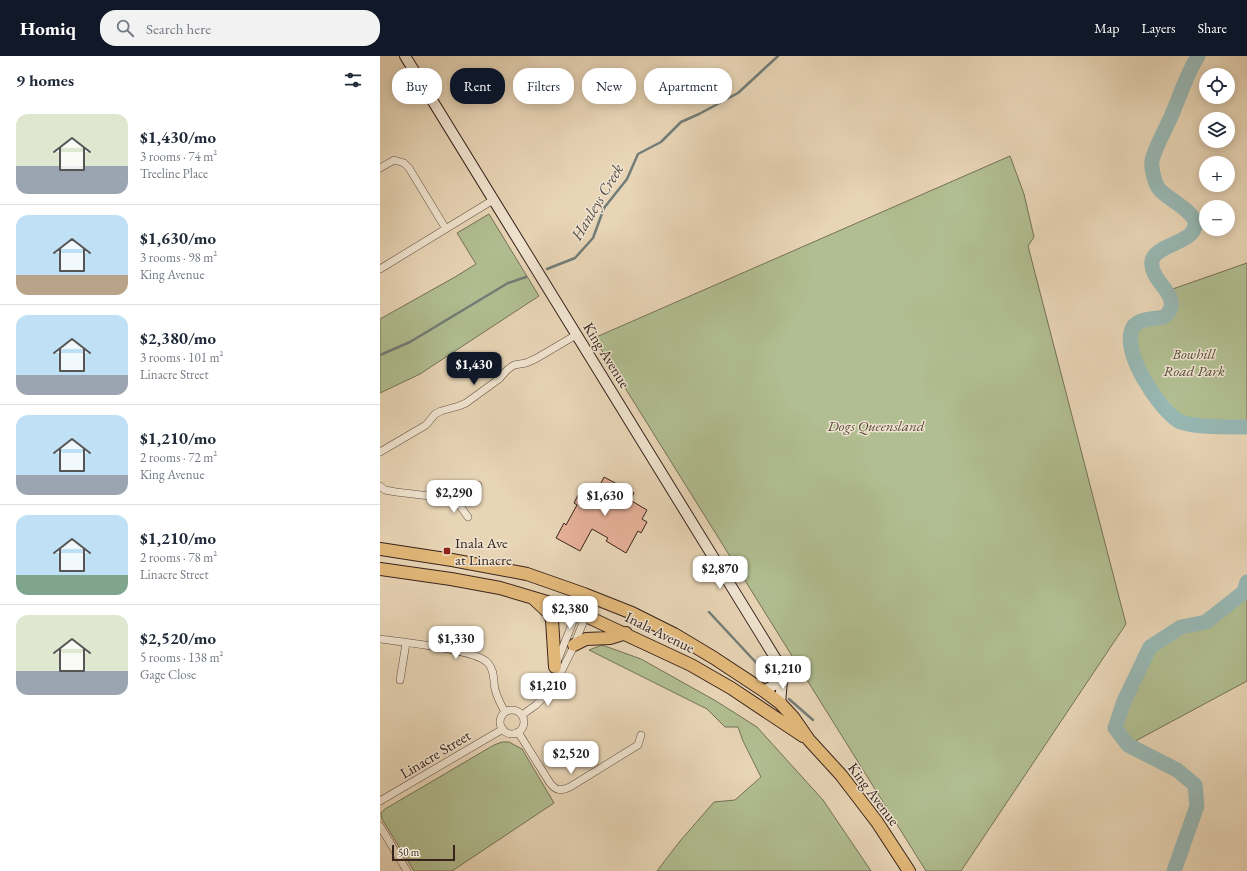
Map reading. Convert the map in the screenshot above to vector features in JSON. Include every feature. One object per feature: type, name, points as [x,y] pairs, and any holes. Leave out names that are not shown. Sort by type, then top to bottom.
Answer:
[{"type":"main road","name":"Inala Avenue","points":[[380,549],[459,561],[527,574],[589,596],[632,613],[674,634],[738,673],[764,691],[782,706]]},
{"type":"main road","name":"Inala Avenue","points":[[380,570],[451,579],[500,588],[581,614],[626,633],[691,665],[731,688],[796,731]]},
{"type":"main road","points":[[532,598],[549,613],[552,620],[559,669]]},
{"type":"main road","points":[[574,645],[586,639],[610,638],[626,633]]},
{"type":"main road","name":"King Avenue","points":[[782,706],[793,717],[809,740],[841,775],[877,822],[909,871]]},
{"type":"main road","name":"King Avenue","points":[[796,731],[809,740]]},
{"type":"street","name":"King Avenue","points":[[405,56],[779,664],[782,681],[782,706]]},
{"type":"street","points":[[380,168],[394,160],[404,163],[409,168],[446,229]]},
{"type":"street","points":[[380,269],[493,200]]},
{"type":"street","points":[[380,452],[426,425],[435,414],[466,403],[499,379],[507,370],[537,358],[576,335]]},
{"type":"street","points":[[380,486],[385,490],[396,492],[455,499],[478,485]]},
{"type":"street","points":[[455,499],[468,517]]},
{"type":"street","points":[[522,714],[536,705],[543,698],[554,681],[589,596]]},
{"type":"street","points":[[559,669],[574,645],[581,614],[589,596]]},
{"type":"street","points":[[380,639],[460,652],[480,657],[488,662],[494,672],[495,689],[505,712]]},
{"type":"street","points":[[400,680],[406,643]]},
{"type":"street","points":[[764,691],[774,684],[781,671]]},
{"type":"street","points":[[514,710],[522,714],[524,723],[518,732],[512,734],[505,732],[501,726],[500,719],[505,712],[514,710]]},
{"type":"street","name":"Linacre Street","points":[[380,802],[503,729]]},
{"type":"street","points":[[518,732],[550,783],[558,790],[570,788],[638,745],[641,735]]},
{"type":"street","points":[[380,826],[407,871]]},
{"type":"green space","name":"Dogs Queensland","points":[[1010,156],[1024,194],[1034,237],[1028,246],[1126,624],[961,871],[926,871],[594,338]]},
{"type":"green space","points":[[489,214],[539,296],[420,374],[380,393],[380,319],[476,264],[457,233]]},
{"type":"green space","name":"Bowhill Road Park","points":[[1247,263],[1247,427],[1211,426],[1183,423],[1177,420],[1160,403],[1143,378],[1136,364],[1132,350],[1130,337],[1133,327],[1143,320],[1165,317],[1171,305],[1167,291]]},
{"type":"green space","points":[[1247,582],[1247,681],[1128,745],[1115,728],[1124,701],[1150,647],[1181,627],[1206,622],[1244,592]]},
{"type":"green space","points":[[602,645],[641,659],[716,701],[757,727],[823,800],[871,871],[657,871],[680,841],[714,802],[735,800],[761,777],[743,741],[738,727],[725,727],[707,709],[589,650]]},
{"type":"green space","points":[[502,742],[509,742],[522,749],[554,803],[452,871],[414,871],[382,819],[381,813],[385,809],[494,745]]},
{"type":"building","points":[[604,477],[634,493],[630,500],[647,510],[642,519],[647,522],[641,533],[638,531],[626,553],[606,541],[608,538],[592,529],[580,551],[556,538],[564,523],[566,525],[577,505],[574,503],[578,495],[588,500],[596,485],[599,487]]},
{"type":"waterway","name":"Hanleys Creek","points":[[547,269],[575,258],[593,238],[604,208],[627,179],[638,154],[661,142],[681,122],[738,93],[778,56]]},
{"type":"waterway","points":[[1198,56],[1157,146],[1152,161],[1152,168],[1158,188],[1190,214],[1194,219],[1194,230],[1190,235],[1155,255],[1152,261],[1152,268],[1170,298],[1170,310],[1164,317],[1147,319],[1136,324],[1133,327],[1130,337],[1136,364],[1143,378],[1160,403],[1177,420],[1183,423],[1200,426],[1247,427]]},
{"type":"waterway","name":"Hanleys Creek","points":[[380,355],[410,342],[508,283],[526,277]]},
{"type":"waterway","points":[[1174,871],[1197,806],[1195,785],[1177,770],[1128,745],[1115,728],[1124,701],[1150,647],[1181,627],[1206,622],[1244,592],[1247,582]]},
{"type":"waterway","points":[[709,612],[762,669]]},
{"type":"waterway","points":[[789,699],[813,720]]},
{"type":"place","name":"Inala Ave at Linacre","points":[[447,551]]}]
